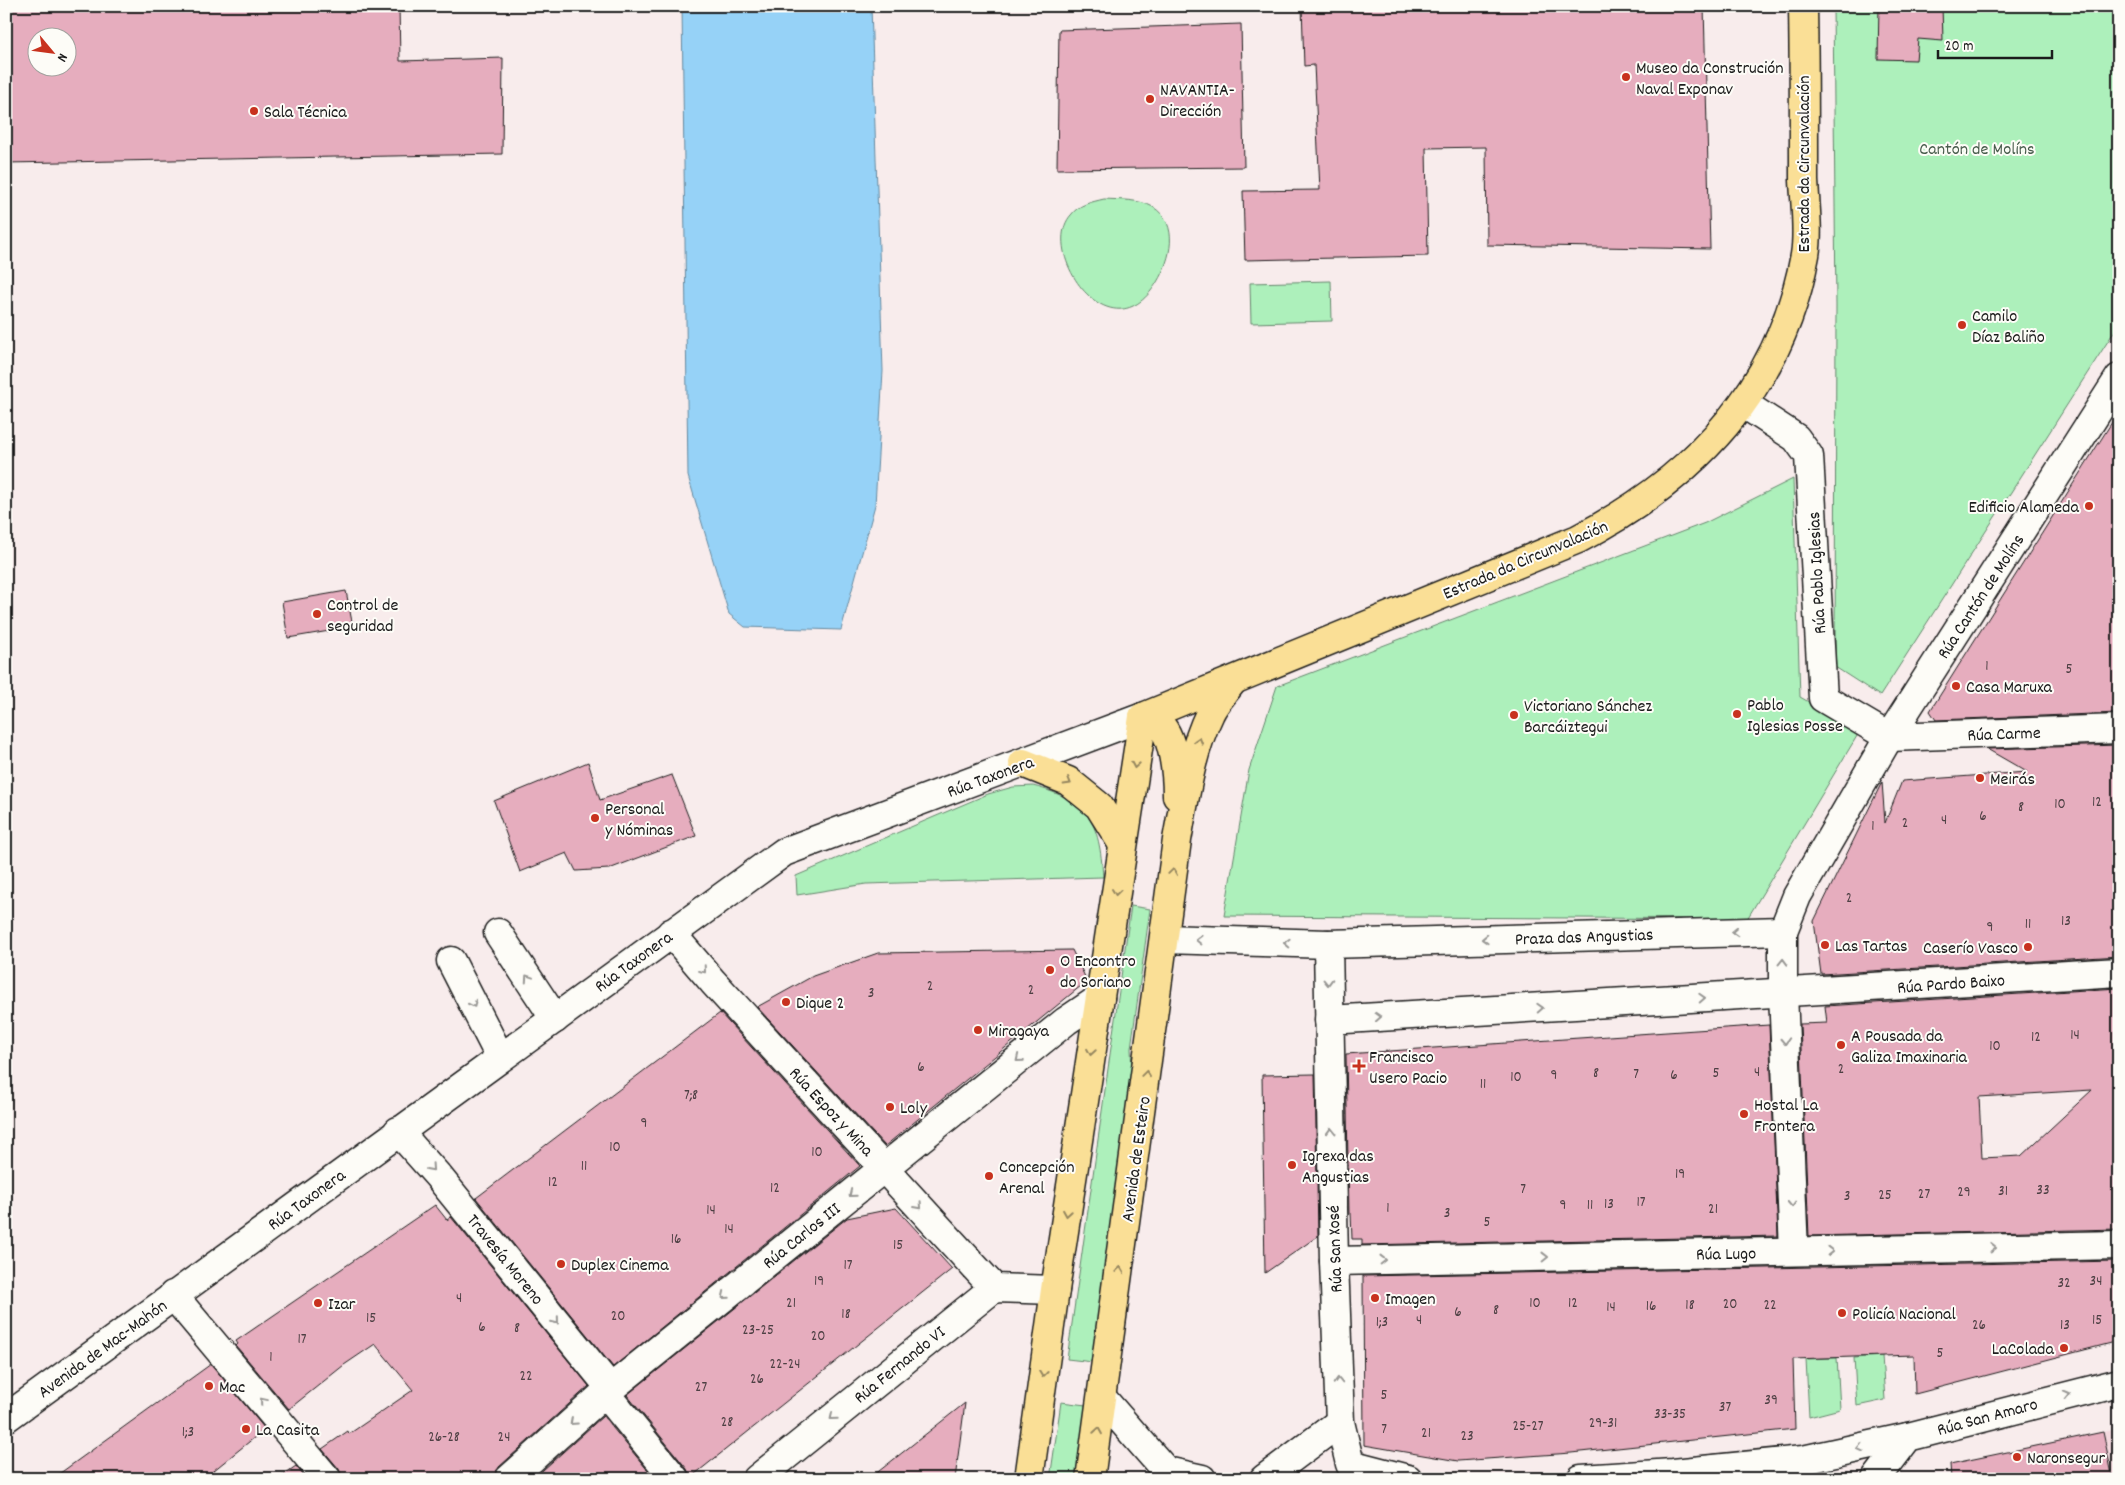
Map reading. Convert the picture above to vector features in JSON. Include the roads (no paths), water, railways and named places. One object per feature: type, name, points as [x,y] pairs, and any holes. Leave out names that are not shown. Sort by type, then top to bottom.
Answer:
[{"type":"main road","name":"Estrada da Circunvalación","points":[[1143,717],[1578,539],[1617,519],[1710,445],[1744,404],[1771,358],[1793,301],[1805,254],[1803,6]]},
{"type":"main road","points":[[1177,840],[1189,778],[1200,735],[1210,711],[1232,682]]},
{"type":"main road","points":[[1029,1479],[1055,1290],[1122,843],[1143,717],[1158,723],[1170,746],[1177,785],[1177,840]]},
{"type":"main road","points":[[1023,763],[1068,781],[1099,806],[1122,843]]},
{"type":"main road","name":"Avenida de Esteiro","points":[[1090,1479],[1103,1399],[1177,840]]},
{"type":"street","name":"Rúa Cantón de Molíns","points":[[1889,737],[2119,378]]},
{"type":"street","name":"Rúa Pablo Iglesias","points":[[1744,404],[1796,438],[1809,456],[1823,698],[1889,737]]},
{"type":"street","name":"Rúa Taxonera","points":[[173,1295],[784,852],[1143,717]]},
{"type":"street","name":"Rúa Carme","points":[[1889,737],[2119,728]]},
{"type":"street","points":[[1794,1251],[1783,993],[1783,931],[1797,896],[1889,737]]},
{"type":"street","name":"Praza das Angustias","points":[[1164,940],[1328,944],[1783,931]]},
{"type":"street","points":[[498,933],[555,1019]]},
{"type":"street","name":"Rúa Espoz y Mina","points":[[671,933],[713,982],[994,1288]]},
{"type":"street","name":"Rúa San Xosé","points":[[1328,944],[1334,1261],[1340,1422],[1350,1464],[1408,1479]]},
{"type":"street","points":[[451,961],[500,1058]]},
{"type":"street","name":"Rúa Pardo Baixo","points":[[1783,993],[2119,972]]},
{"type":"street","points":[[1329,1020],[1783,993]]},
{"type":"street","name":"Rúa Carlos III","points":[[509,1479],[608,1391],[1066,1021],[1100,998]]},
{"type":"street","name":"Travesía Moreno","points":[[398,1131],[438,1176],[675,1479]]},
{"type":"street","name":"Rúa Lugo","points":[[1334,1261],[2119,1245]]},
{"type":"street","points":[[994,1288],[1055,1290]]},
{"type":"street","name":"Rúa Fernando VI","points":[[757,1479],[994,1288]]},
{"type":"street","points":[[173,1295],[327,1479]]},
{"type":"street","name":"Avenida de Mac-Mahón","points":[[6,1418],[173,1295]]},
{"type":"street","name":"Rúa San Amaro","points":[[1908,1437],[2119,1383]]},
{"type":"street","points":[[1103,1399],[1168,1475],[1202,1479]]},
{"type":"street","points":[[1264,1479],[1340,1422]]},
{"type":"street","points":[[1581,1479],[1673,1473],[1803,1460],[1908,1437]]},
{"type":"street","points":[[1876,1479],[1908,1437]]},
{"type":"water","points":[[682,6],[871,6],[883,371],[875,505],[841,630],[745,627],[729,614],[688,476]]},
{"type":"place","name":"Museo da Construción Naval Exponav","points":[[1626,77]]},
{"type":"place","name":"NAVANTIA- Dirección","points":[[1150,99]]},
{"type":"place","name":"Sala Técnica","points":[[254,111]]},
{"type":"place","name":"Camilo Díaz Baliño","points":[[1962,325]]},
{"type":"place","name":"Edificio Alameda","points":[[2089,506]]},
{"type":"place","name":"Control de seguridad","points":[[317,614]]},
{"type":"place","name":"Casa Maruxa","points":[[1956,686]]},
{"type":"place","name":"Pablo Iglesias Posse","points":[[1737,714]]},
{"type":"place","name":"Victoriano Sánchez Barcáiztegui","points":[[1514,715]]},
{"type":"place","name":"Meirás","points":[[1980,778]]},
{"type":"place","name":"Personal y Nóminas","points":[[595,818]]},
{"type":"place","name":"Las Tartas","points":[[1825,945]]},
{"type":"place","name":"Caserío Vasco","points":[[2028,947]]},
{"type":"place","name":"O Encontro do Soriano","points":[[1050,970]]},
{"type":"place","name":"Dique 2","points":[[786,1002]]},
{"type":"place","name":"Miragaya","points":[[978,1030]]},
{"type":"place","name":"A Pousada da Galiza Imaxinaria","points":[[1841,1045]]},
{"type":"place","name":"Francisco Usero Pacio","points":[[1359,1066]]},
{"type":"place","name":"Loly","points":[[890,1107]]},
{"type":"place","name":"Hostal La Frontera","points":[[1744,1114]]},
{"type":"place","name":"Igrexa das Angustias","points":[[1292,1165]]},
{"type":"place","name":"Concepción Arenal","points":[[989,1176]]},
{"type":"place","name":"Duplex Cinema","points":[[561,1264]]},
{"type":"place","name":"Imagen","points":[[1375,1298]]},
{"type":"place","name":"Izar","points":[[318,1303]]},
{"type":"place","name":"Policía Nacional","points":[[1842,1313]]},
{"type":"place","name":"LaColada","points":[[2064,1348]]},
{"type":"place","name":"Mac","points":[[209,1386]]},
{"type":"place","name":"La Casita","points":[[246,1429]]},
{"type":"place","name":"Naronsegur","points":[[2017,1457]]},
{"type":"park label","name":"Cantón de Molíns","points":[[1977,148]]}]
